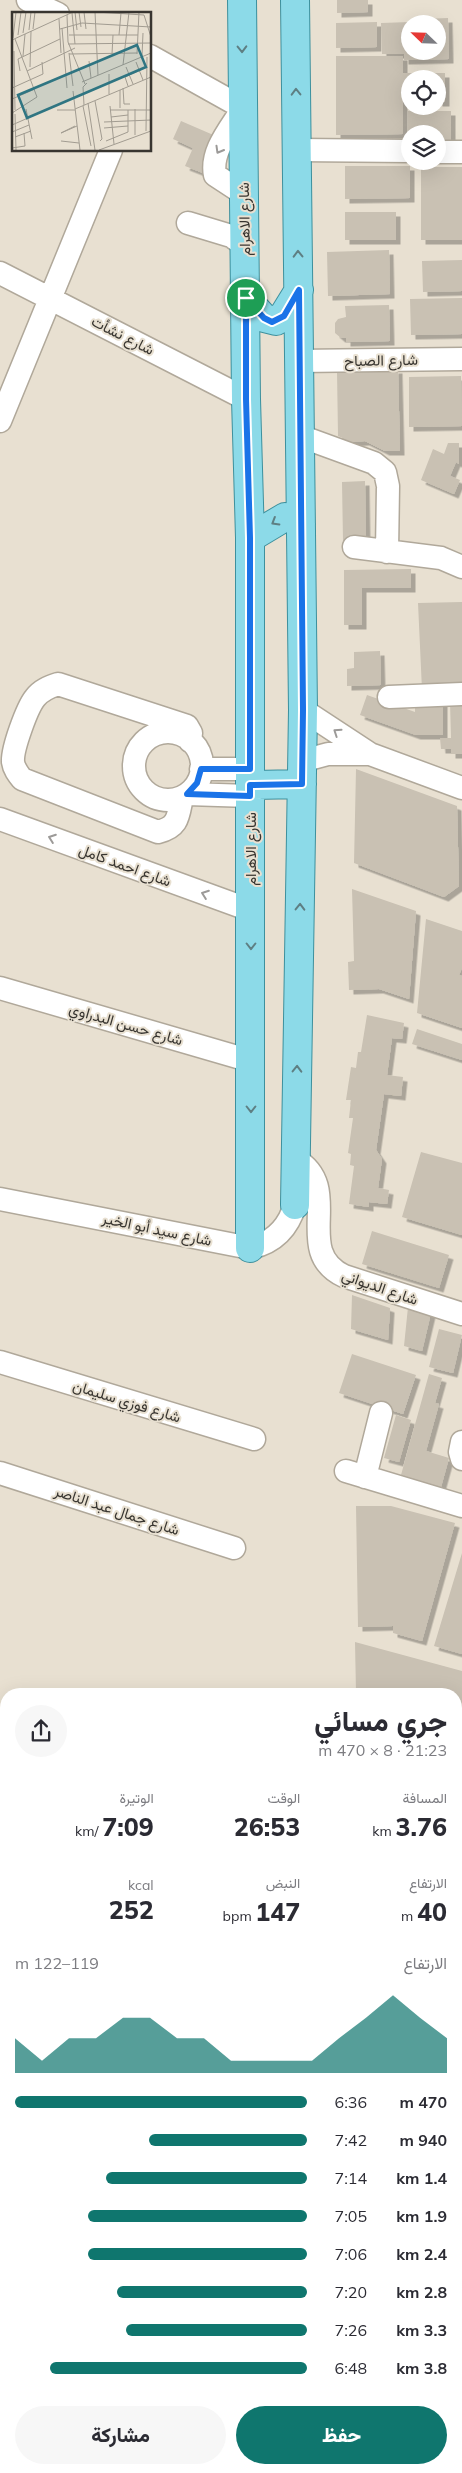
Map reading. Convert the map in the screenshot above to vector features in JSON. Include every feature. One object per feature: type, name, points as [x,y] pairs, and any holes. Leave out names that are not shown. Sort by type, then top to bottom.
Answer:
[{"type":"main road","name":"شارع الاهرام","points":[[242,0],[246,399],[250,538],[250,1248]]},
{"type":"main road","points":[[294,1206],[303,710],[295,0]]},
{"type":"main road","points":[[246,298],[264,318],[272,322],[284,316],[299,290]]},
{"type":"main road","points":[[250,538],[285,517],[297,520],[301,524]]},
{"type":"main road","points":[[250,783],[302,772]]},
{"type":"street","points":[[28,0],[54,12]]},
{"type":"street","points":[[151,57],[243,108]]},
{"type":"street","points":[[297,150],[401,151]]},
{"type":"street","points":[[0,421],[111,151]]},
{"type":"street","points":[[446,152],[462,152]]},
{"type":"street","points":[[188,223],[231,236],[244,245]]},
{"type":"street","name":"شارع نشأت","points":[[0,273],[246,399]]},
{"type":"street","name":"شارع الصباح","points":[[299,361],[462,359]]},
{"type":"street","points":[[300,436],[374,463],[385,472],[388,479],[387,552]]},
{"type":"street","points":[[354,548],[441,558],[462,567]]},
{"type":"street","points":[[190,741],[191,733],[187,726],[58,684],[45,688],[35,697],[28,710],[13,762],[16,772],[22,779],[158,832],[169,829],[177,820],[184,796],[197,783],[201,769],[199,753],[190,741],[173,733],[154,735],[140,748],[134,766],[139,784],[145,792],[162,800],[184,796],[250,783]]},
{"type":"street","points":[[389,697],[462,694]]},
{"type":"street","points":[[303,710],[370,754],[462,788]]},
{"type":"street","points":[[302,772],[335,753],[370,754]]},
{"type":"street","points":[[201,769],[250,783]]},
{"type":"street","name":"شارع احمد كامل","points":[[0,819],[250,910]]},
{"type":"street","name":"شارع حسن البدراوي","points":[[0,988],[251,1061]]},
{"type":"street","name":"شارع الديواني","points":[[295,1158],[304,1164],[316,1182],[319,1198],[318,1248],[331,1269],[344,1276],[462,1314]]},
{"type":"street","name":"شارع سيد أبو الخير","points":[[0,1199],[250,1248]]},
{"type":"street","points":[[250,1248],[265,1244],[281,1232],[292,1215],[294,1206]]},
{"type":"street","name":"شارع فوزي سليمان","points":[[0,1362],[254,1439]]},
{"type":"street","points":[[381,1413],[355,1474],[462,1506]]},
{"type":"street","points":[[462,1442],[460,1452],[462,1459]]},
{"type":"street","name":"شارع جمال عبد الناصر","points":[[0,1473],[234,1548]]},
{"type":"building","points":[[337,0],[368,0],[368,12],[337,13]]},
{"type":"building","points":[[446,18],[448,18],[449,59],[446,59]]},
{"type":"building","points":[[377,22],[377,47],[336,48],[336,23]]},
{"type":"building","points":[[401,22],[401,54],[382,54],[381,23]]},
{"type":"building","points":[[336,56],[401,56],[401,60],[403,60],[403,70],[401,70],[401,115],[403,115],[403,125],[401,125],[401,134],[336,135]]},
{"type":"building","points":[[446,111],[451,111],[451,140],[446,140],[446,125],[408,125],[408,115],[446,115]]},
{"type":"building","points":[[181,121],[218,137],[203,173],[185,166],[193,148],[173,139]]},
{"type":"building","points":[[345,166],[401,166],[401,170],[410,170],[410,198],[345,199]]},
{"type":"building","points":[[446,167],[462,167],[462,240],[421,240],[421,170],[446,170]]},
{"type":"building","points":[[345,212],[396,212],[396,240],[345,240]]},
{"type":"building","points":[[389,250],[390,294],[328,296],[327,252]]},
{"type":"building","points":[[462,260],[462,291],[423,292],[422,261]]},
{"type":"building","points":[[462,298],[462,334],[411,335],[410,299]]},
{"type":"building","points":[[389,305],[390,341],[346,342],[346,338],[341,338],[335,333],[335,323],[338,319],[346,317],[345,306]]},
{"type":"building","points":[[398,369],[400,451],[385,451],[365,441],[352,442],[338,436],[337,371]]},
{"type":"building","points":[[461,376],[462,426],[409,427],[409,377]]},
{"type":"building","points":[[448,443],[459,443],[459,464],[456,462],[450,476],[460,480],[454,494],[421,480],[433,449],[444,454]]},
{"type":"building","points":[[365,481],[366,541],[343,541],[342,482]]},
{"type":"building","points":[[411,569],[411,588],[362,588],[362,625],[344,625],[344,570]]},
{"type":"building","points":[[462,602],[462,688],[422,690],[418,603]]},
{"type":"building","points":[[380,651],[381,685],[347,686],[347,669],[354,668],[354,652]]},
{"type":"building","points":[[367,695],[415,712],[415,701],[443,700],[443,735],[416,735],[360,715]]},
{"type":"building","points":[[450,701],[462,701],[462,754],[451,754],[451,749],[441,749],[440,738],[451,738]]},
{"type":"building","points":[[356,769],[457,806],[459,886],[444,897],[354,863]]},
{"type":"building","points":[[352,889],[416,911],[409,999],[379,989],[349,990],[348,962],[354,961]]},
{"type":"building","points":[[426,919],[462,931],[462,968],[459,975],[462,976],[462,1028],[417,1013]]},
{"type":"building","points":[[367,1015],[404,1023],[402,1039],[392,1038],[387,1075],[403,1077],[401,1096],[384,1094],[376,1150],[382,1159],[378,1188],[389,1190],[387,1204],[369,1202],[369,1207],[349,1204],[354,1166],[350,1165],[351,1154],[348,1153],[353,1118],[349,1118],[351,1100],[346,1100],[351,1067],[356,1068],[358,1052],[361,1052]]},
{"type":"building","points":[[417,1029],[462,1044],[462,1060],[412,1044]]},
{"type":"building","points":[[421,1152],[462,1163],[462,1235],[402,1217]]},
{"type":"building","points":[[372,1231],[449,1255],[439,1288],[362,1264]]},
{"type":"building","points":[[352,1295],[390,1308],[388,1340],[351,1329]]},
{"type":"building","points":[[408,1307],[431,1313],[422,1351],[404,1346]]},
{"type":"building","points":[[439,1329],[462,1335],[453,1373],[429,1367]]},
{"type":"building","points":[[352,1354],[416,1375],[403,1414],[339,1393]]},
{"type":"building","points":[[429,1374],[442,1378],[435,1403],[439,1404],[426,1451],[449,1458],[441,1487],[401,1475]]},
{"type":"building","points":[[396,1415],[411,1420],[399,1462],[384,1458]]},
{"type":"building","points":[[356,1506],[391,1506],[455,1523],[422,1641],[393,1633],[393,1626],[358,1627]]},
{"type":"building","points":[[462,1553],[462,1654],[434,1646]]},
{"type":"building","points":[[355,1642],[462,1671],[462,1688],[356,1688]]},
{"type":"route","points":[[299,290],[302,784],[250,785],[250,796],[187,794],[197,783],[201,769],[250,769],[250,538],[246,399],[246,298],[264,318],[272,322],[284,316],[299,290]]}]
